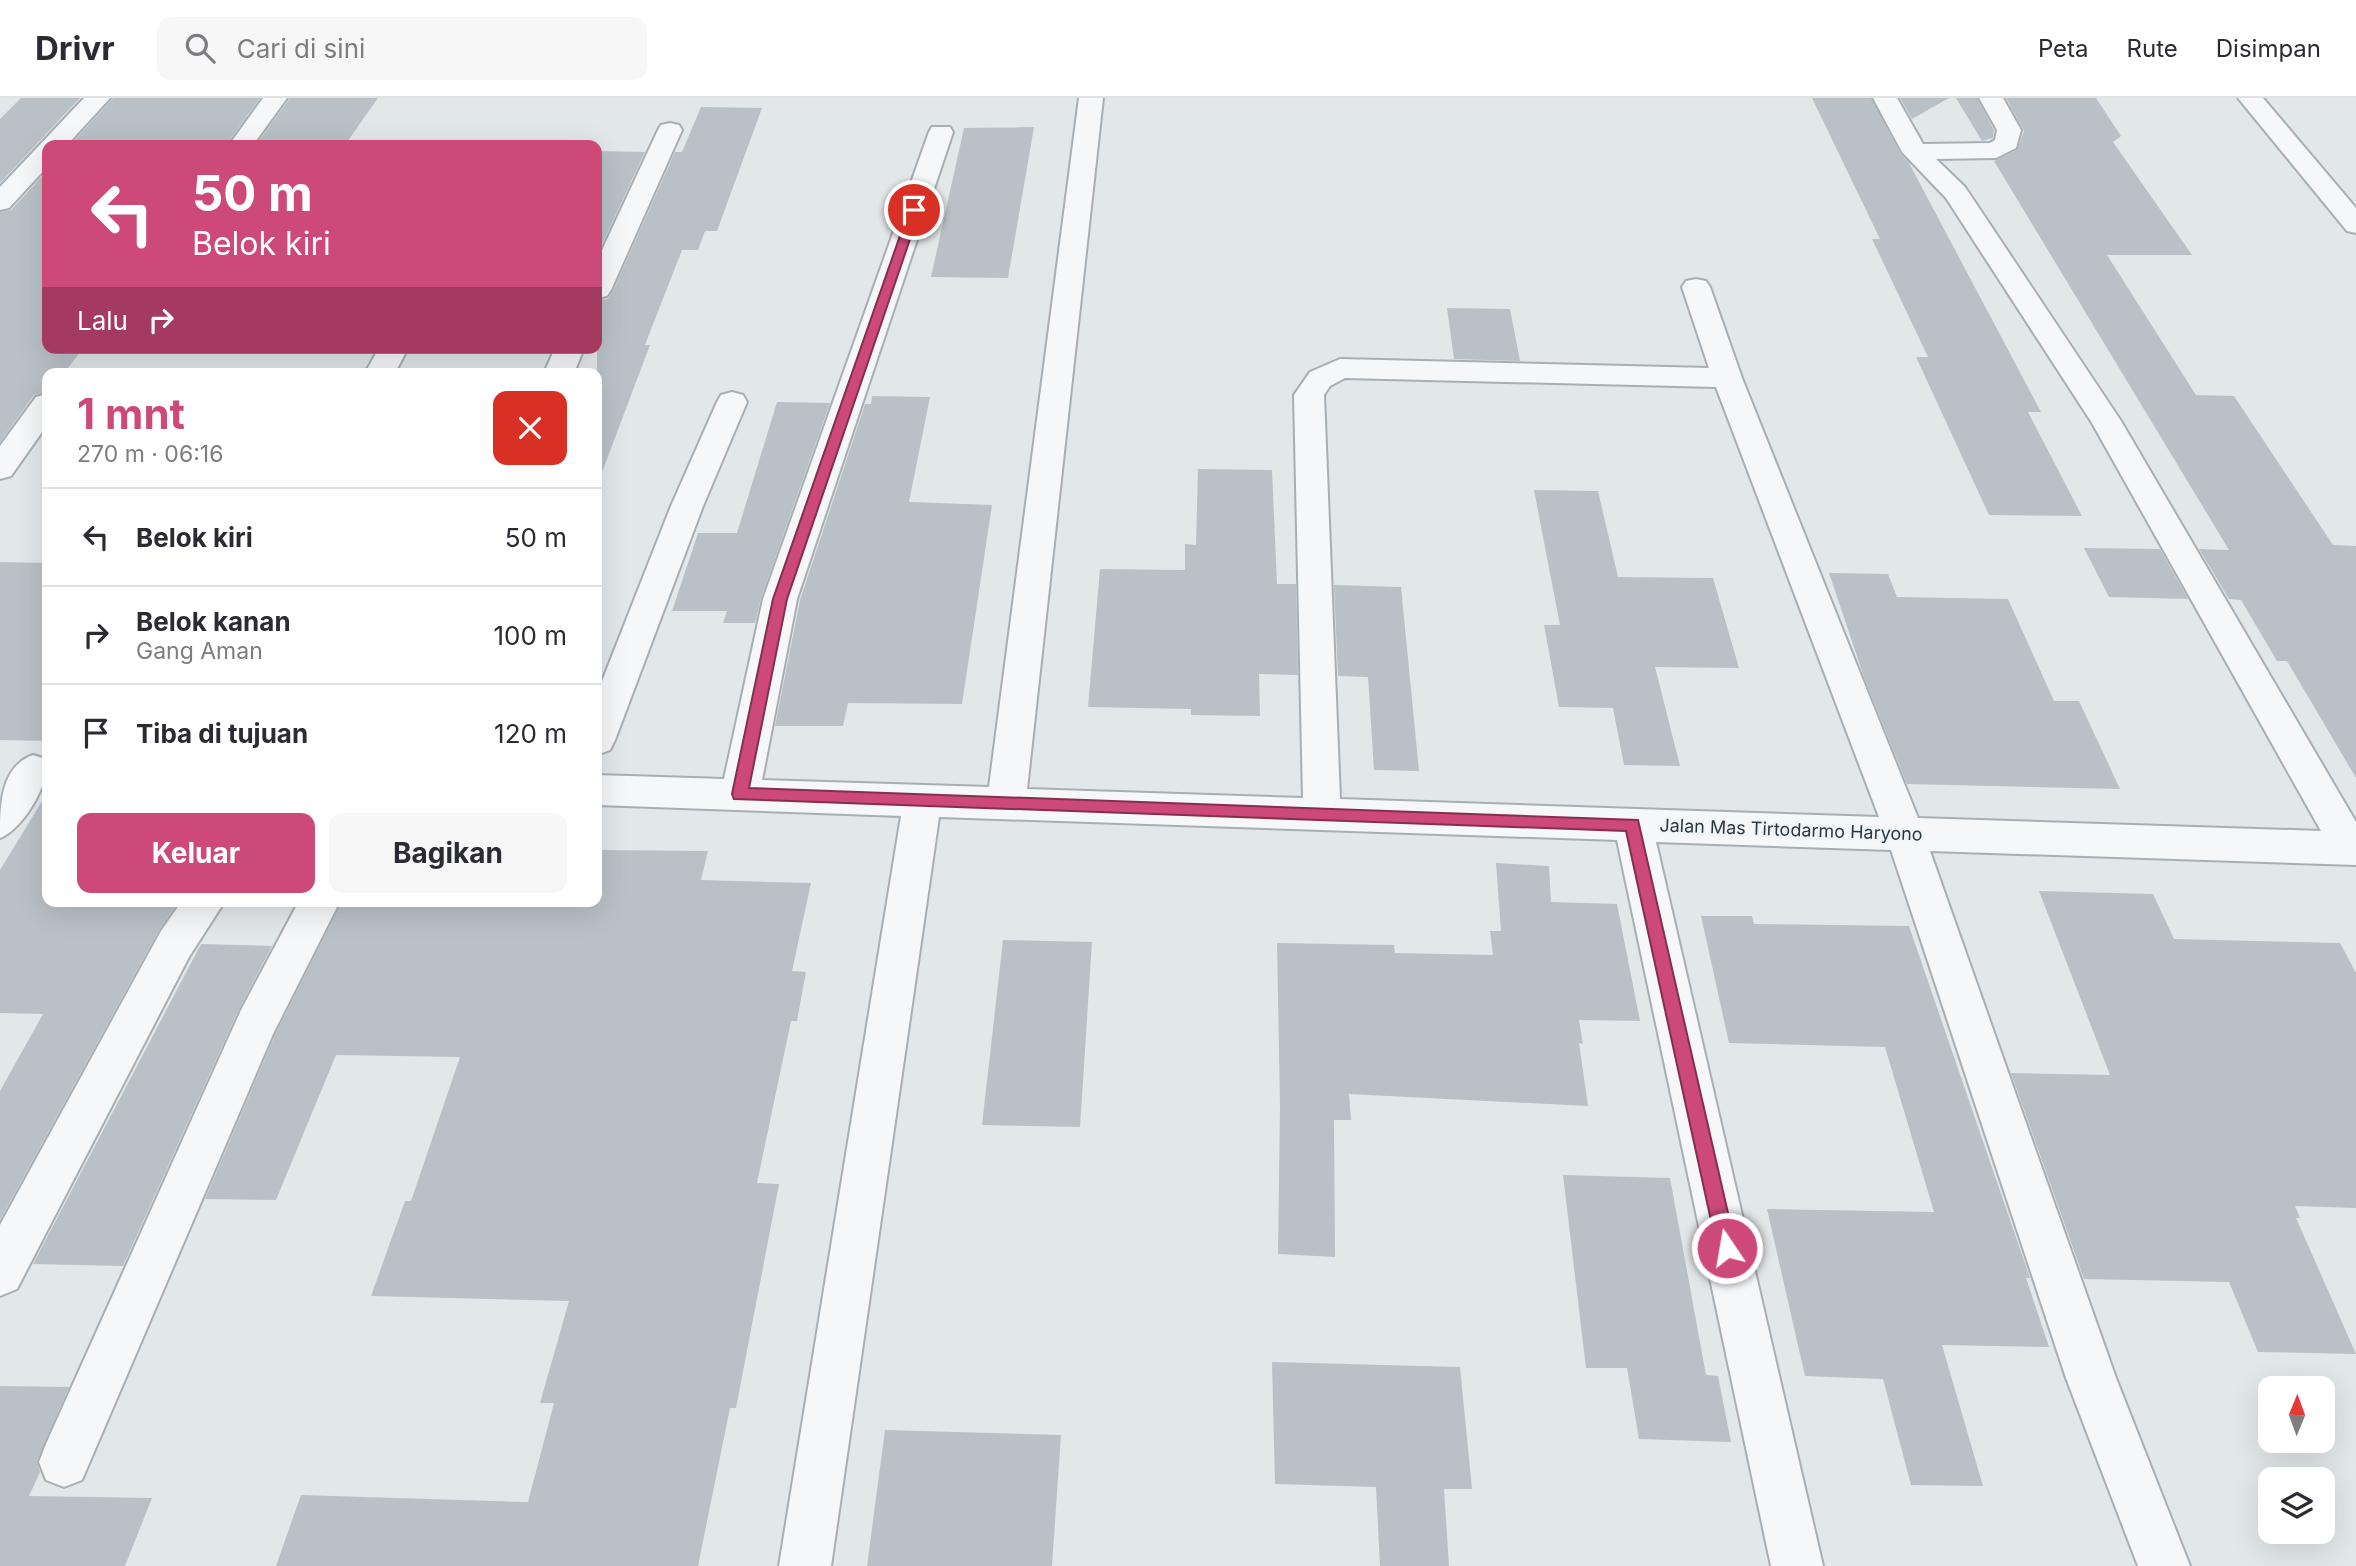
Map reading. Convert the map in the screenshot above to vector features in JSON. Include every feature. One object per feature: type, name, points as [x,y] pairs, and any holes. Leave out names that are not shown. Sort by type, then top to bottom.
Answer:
[{"type":"street","points":[[58,140],[98,98]]},
{"type":"street","points":[[245,140],[275,98]]},
{"type":"street","points":[[1006,804],[1091,98]]},
{"type":"street","points":[[1885,98],[1915,152],[1956,193],[2105,421],[2354,849]]},
{"type":"street","points":[[1915,152],[1996,150],[2007,143],[2009,130],[1991,98]]},
{"type":"street","points":[[2250,98],[2356,225]]},
{"type":"street","points":[[602,279],[670,130]]},
{"type":"street","points":[[740,794],[780,599],[941,132]]},
{"type":"street","points":[[5,196],[42,157]]},
{"type":"street","points":[[5,196],[42,192]]},
{"type":"street","points":[[1696,287],[1727,378],[1905,834],[2091,1378],[2164,1566]]},
{"type":"street","points":[[1322,815],[1309,394],[1320,379],[1340,368],[1727,378]]},
{"type":"street","points":[[602,727],[687,506],[732,402]]},
{"type":"street","points":[[0,468],[42,411]]},
{"type":"street","points":[[0,822],[27,770]]},
{"type":"street","name":"Jalan Mas Tirtodarmo Haryono","points":[[602,790],[2354,849]]},
{"type":"street","points":[[805,1566],[922,801]]},
{"type":"street","points":[[1633,825],[1797,1566]]},
{"type":"street","points":[[0,1272],[175,944],[201,907]]},
{"type":"street","points":[[64,1462],[256,1024],[317,907]]},
{"type":"building","points":[[21,98],[80,98],[0,183],[0,119]]},
{"type":"building","points":[[113,98],[260,98],[230,140],[75,140]]},
{"type":"building","points":[[290,98],[378,98],[349,140],[260,140]]},
{"type":"building","points":[[1812,98],[1871,98],[1900,153],[1909,163],[2041,412],[2028,412],[2082,516],[1989,515],[1916,357],[1928,357],[1872,239],[1880,239]]},
{"type":"building","points":[[1900,98],[1949,98],[1912,119]]},
{"type":"building","points":[[1956,98],[1977,98],[1994,130],[1993,138],[1982,141]]},
{"type":"building","points":[[2006,98],[2096,98],[2121,136],[2113,142],[2192,255],[2107,255],[2196,395],[2234,396],[2333,545],[2356,546],[2356,778],[2287,661],[2277,661],[2241,600],[2229,599],[2199,549],[2229,550],[1994,161],[2017,150],[2024,131]]},
{"type":"building","points":[[701,107],[762,108],[717,231],[705,231],[698,250],[682,250],[645,345],[650,345],[602,472],[602,368],[597,368],[597,354],[602,354],[602,300],[608,299],[613,291],[675,152],[682,152]]},
{"type":"building","points":[[1034,127],[1008,278],[931,277],[964,128]]},
{"type":"building","points":[[602,151],[645,152],[602,244]]},
{"type":"building","points":[[42,176],[42,354],[79,354],[68,368],[42,368],[42,393],[34,395],[0,442],[0,212],[11,210]]},
{"type":"building","points":[[1447,308],[1510,309],[1520,361],[1454,359]]},
{"type":"building","points":[[872,396],[930,397],[909,502],[992,505],[962,704],[848,703],[843,726],[775,726],[800,600],[865,404],[871,404]]},
{"type":"building","points":[[777,402],[830,403],[761,598],[755,623],[723,623],[727,611],[672,611],[698,533],[737,533]]},
{"type":"building","points":[[1198,469],[1272,470],[1277,584],[1296,584],[1298,675],[1259,674],[1260,716],[1191,715],[1191,709],[1088,707],[1100,569],[1185,570],[1185,544],[1196,545]]},
{"type":"building","points":[[1534,490],[1598,491],[1618,577],[1713,578],[1739,668],[1655,667],[1680,766],[1624,765],[1613,708],[1559,707],[1544,625],[1560,625]]},
{"type":"building","points":[[2084,548],[2160,549],[2188,599],[2109,597]]},
{"type":"building","points":[[0,562],[42,563],[42,741],[0,740]]},
{"type":"building","points":[[1829,573],[1888,574],[1897,597],[2008,599],[2054,701],[2079,701],[2120,789],[1907,784],[1865,680]]},
{"type":"building","points":[[1334,585],[1401,587],[1419,771],[1374,770],[1368,677],[1338,676]]},
{"type":"building","points":[[42,801],[42,907],[175,907],[159,930],[0,1220],[0,1091],[43,1014],[0,1013],[0,870]]},
{"type":"building","points":[[602,850],[708,851],[701,880],[811,883],[792,971],[806,972],[797,1021],[791,1021],[757,1183],[779,1184],[736,1408],[730,1408],[698,1566],[276,1566],[301,1495],[528,1502],[554,1403],[540,1403],[569,1301],[371,1296],[405,1201],[411,1201],[460,1057],[336,1055],[276,1200],[205,1199],[275,1035],[339,907],[602,907]]},
{"type":"building","points":[[1496,863],[1549,866],[1551,902],[1617,904],[1640,1021],[1579,1020],[1583,1044],[1579,1043],[1588,1106],[1349,1094],[1351,1120],[1334,1120],[1335,1257],[1278,1254],[1280,1105],[1277,943],[1394,945],[1395,953],[1493,955],[1490,931],[1501,931]]},
{"type":"building","points":[[2039,891],[2153,894],[2174,939],[2340,943],[2356,973],[2356,1208],[2295,1206],[2300,1218],[2296,1218],[2356,1354],[2258,1352],[2229,1282],[2084,1279],[2011,1073],[2110,1075]]},
{"type":"building","points":[[1701,916],[1752,916],[1754,924],[1909,926],[2030,1278],[2026,1278],[2049,1347],[1942,1345],[1983,1486],[1911,1485],[1883,1379],[1805,1376],[1767,1209],[1934,1212],[1885,1047],[1729,1043]]},
{"type":"building","points":[[1003,940],[1092,942],[1080,1127],[982,1125]]},
{"type":"building","points":[[201,944],[272,946],[239,1009],[123,1266],[33,1264]]},
{"type":"building","points":[[1563,1175],[1670,1178],[1706,1375],[1718,1376],[1731,1442],[1639,1439],[1627,1368],[1586,1368]]},
{"type":"building","points":[[1272,1362],[1460,1367],[1472,1489],[1444,1489],[1449,1566],[1380,1566],[1376,1487],[1275,1484]]},
{"type":"building","points":[[0,1386],[69,1387],[37,1461],[40,1472],[29,1496],[152,1498],[125,1566],[0,1566]]},
{"type":"building","points":[[885,1430],[1061,1435],[1052,1566],[867,1566]]},
{"type":"route","points":[[914,210],[780,599],[740,794],[1633,825],[1727,1248]]}]
